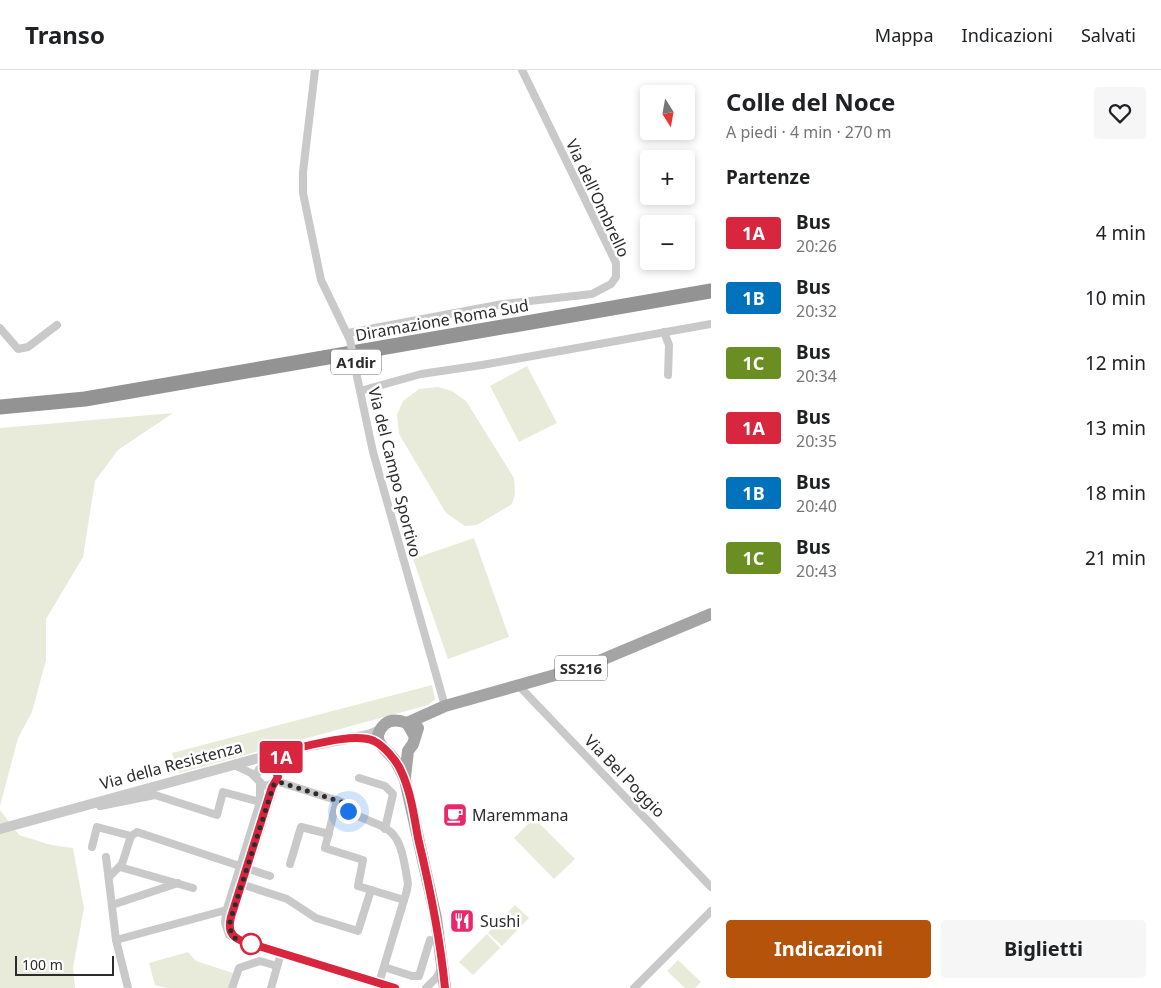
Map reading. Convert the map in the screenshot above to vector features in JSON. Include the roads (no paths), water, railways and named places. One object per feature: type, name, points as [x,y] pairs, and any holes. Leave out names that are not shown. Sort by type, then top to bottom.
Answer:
[{"type":"highway","name":"Diramazione Roma Sud","points":[[0,407],[94,397],[711,292]]},
{"type":"highway","name":"Diramazione Roma Sud","points":[[0,415],[90,407],[711,301]]},
{"type":"main road","name":"SS216","points":[[380,730],[389,722],[395,720],[407,723],[441,708],[587,666],[711,614]]},
{"type":"main road","points":[[405,780],[408,751],[413,744],[414,735],[422,723],[441,708]]},
{"type":"main road","points":[[407,723],[414,735]]},
{"type":"main road","points":[[380,730],[380,744],[390,754],[405,780],[436,918],[445,988]]},
{"type":"main road","points":[[390,754],[399,755],[408,751]]},
{"type":"street","name":"Via del Campo Sportivo","points":[[314,70],[303,172],[303,193],[321,280],[349,336],[373,452],[441,708]]},
{"type":"street","name":"Via dell'Ombrello","points":[[349,336],[503,304],[592,294],[611,284],[616,277],[616,263],[522,70]]},
{"type":"street","points":[[360,391],[421,374],[711,324]]},
{"type":"street","points":[[0,328],[18,349],[28,347],[57,325]]},
{"type":"street","points":[[664,332],[669,350],[668,375]]},
{"type":"street","name":"Via Bel Poggio","points":[[519,686],[711,886]]},
{"type":"street","name":"Via della Resistenza","points":[[0,829],[268,755],[352,738],[380,730]]},
{"type":"street","name":"Via della Resistenza","points":[[352,738],[368,739],[380,744]]},
{"type":"street","points":[[288,750],[276,772],[274,784],[230,909],[227,930],[234,938],[395,988]]},
{"type":"street","points":[[268,755],[276,772]]},
{"type":"street","points":[[116,940],[230,909],[242,884],[244,867],[260,802],[257,758]]},
{"type":"street","points":[[232,765],[247,770],[266,786],[274,784],[288,785],[342,802],[348,811],[385,829],[396,838],[408,882],[379,983]]},
{"type":"street","points":[[258,779],[259,768],[264,765],[276,772],[288,785]]},
{"type":"street","points":[[360,778],[385,786],[393,794],[385,829]]},
{"type":"street","points":[[93,802],[97,807],[155,795],[217,815],[223,792],[260,802]]},
{"type":"street","points":[[337,800],[325,848],[363,860],[358,886],[404,900]]},
{"type":"street","points":[[92,847],[98,823],[131,836]]},
{"type":"street","points":[[290,864],[301,827],[328,834]]},
{"type":"street","points":[[109,877],[120,867],[131,836],[137,832],[142,832],[270,876]]},
{"type":"street","points":[[106,857],[116,940],[128,988]]},
{"type":"street","points":[[120,867],[193,888]]},
{"type":"street","points":[[112,905],[178,884]]},
{"type":"street","points":[[242,884],[287,899],[316,918],[358,931],[371,890]]},
{"type":"street","points":[[634,988],[711,911]]},
{"type":"street","points":[[384,967],[412,976],[419,976],[430,940]]},
{"type":"street","points":[[270,988],[281,953]]},
{"type":"street","points":[[428,985],[440,971],[442,959]]},
{"type":"street","points":[[232,988],[239,968],[260,961],[277,966]]},
{"type":"street","points":[[419,988],[440,982],[445,988]]},
{"type":"place","name":"Maremmana","points":[[455,815]]},
{"type":"place","name":"Sushi","points":[[462,921]]}]
